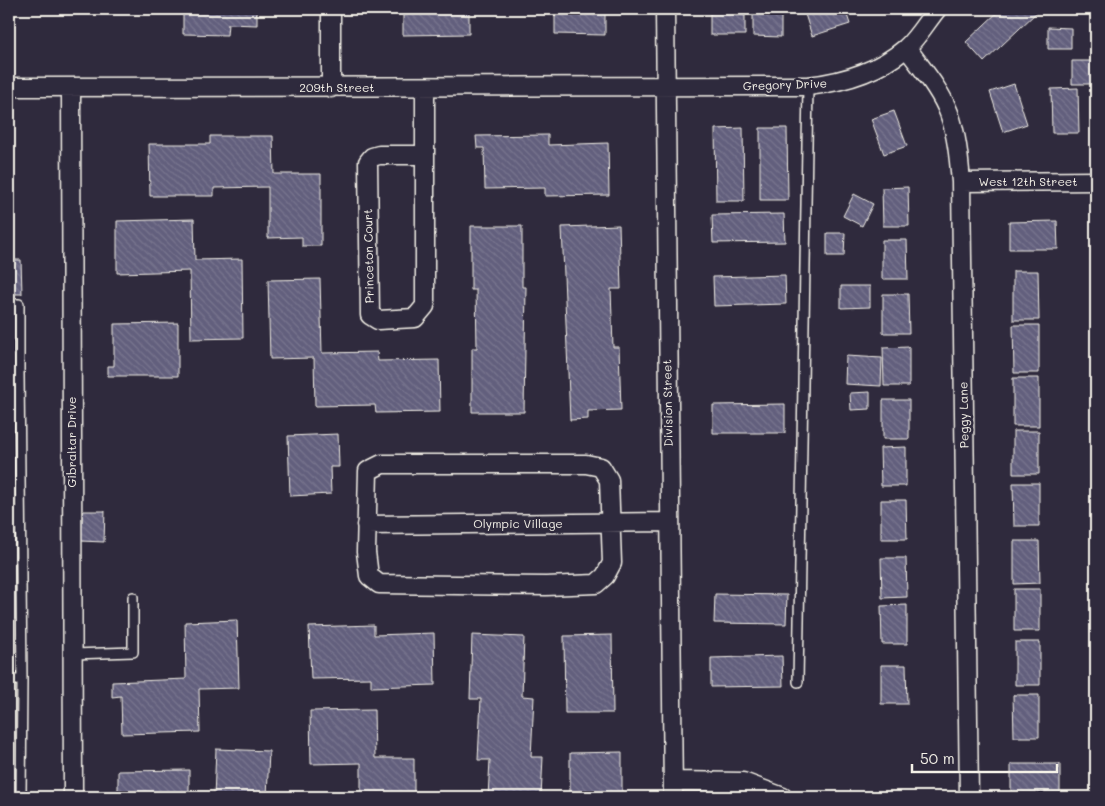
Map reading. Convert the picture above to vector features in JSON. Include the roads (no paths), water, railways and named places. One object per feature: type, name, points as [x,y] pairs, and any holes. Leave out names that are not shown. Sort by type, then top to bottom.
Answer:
[{"type":"street","points":[[331,9],[331,88]]},
{"type":"street","name":"Division Street","points":[[665,9],[673,789]]},
{"type":"street","name":"Gregory Drive","points":[[665,87],[808,86],[835,83],[860,76],[907,48],[937,9]]},
{"type":"street","name":"Peggy Lane","points":[[907,48],[937,90],[949,113],[958,146],[961,182],[969,797]]},
{"type":"street","name":"209th Street","points":[[9,87],[665,87]]},
{"type":"street","name":"Princeton Court","points":[[425,87],[425,154],[425,306],[415,318],[378,320],[370,315],[368,162],[372,157],[379,156],[425,154]]},
{"type":"street","name":"Gibraltar Drive","points":[[71,88],[73,797]]},
{"type":"street","name":"West 12th Street","points":[[961,182],[1096,181]]},
{"type":"street","points":[[382,464],[586,464],[601,467],[609,480],[612,563],[605,576],[596,584],[546,586],[379,584],[369,576],[366,525],[368,471],[382,464]]},
{"type":"street","name":"Olympic Village","points":[[366,525],[669,522]]},
{"type":"street","points":[[673,789],[743,782],[783,797]]},
{"type":"lane","points":[[798,682],[808,86]]},
{"type":"lane","points":[[9,304],[19,304],[22,797]]},
{"type":"lane","points":[[9,374],[19,374]]},
{"type":"lane","points":[[73,654],[133,652],[133,597]]},
{"type":"lane","points":[[9,680],[22,680]]}]
